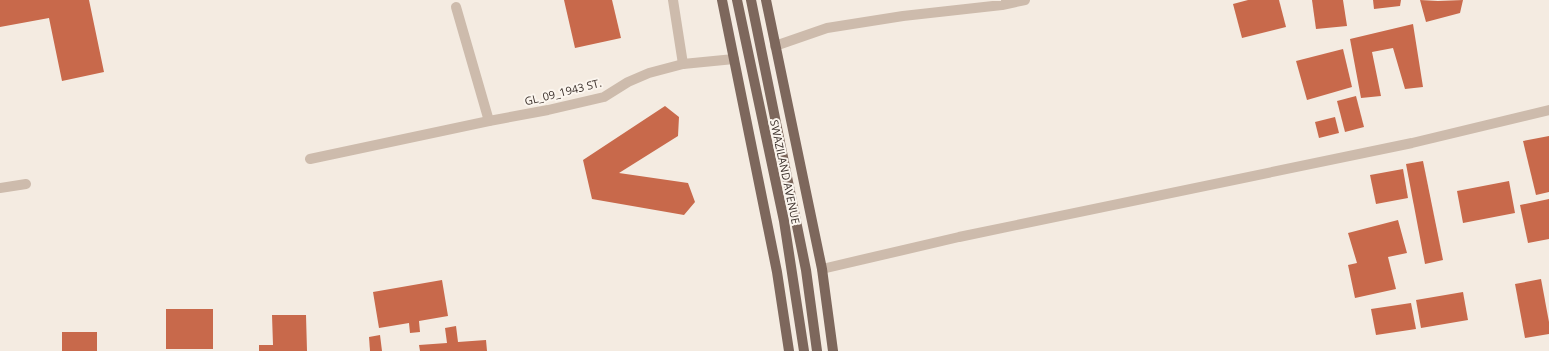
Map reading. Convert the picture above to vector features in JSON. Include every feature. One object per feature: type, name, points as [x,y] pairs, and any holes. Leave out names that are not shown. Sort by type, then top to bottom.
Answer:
[{"type":"main road","points":[[722,0],[777,272],[789,351]]},
{"type":"main road","name":"SWAZILAND AVENUE","points":[[737,0],[784,221],[804,351]]},
{"type":"main road","name":"SWAZILAND AVENUE","points":[[751,0],[806,270],[817,351]]},
{"type":"main road","points":[[766,0],[822,269],[833,351]]},
{"type":"street","points":[[673,0],[683,64]]},
{"type":"street","points":[[775,46],[827,28],[903,16],[1025,0]]},
{"type":"street","points":[[456,7],[489,121]]},
{"type":"street","name":"GL_09_1943 ST.","points":[[310,160],[604,97],[628,82],[683,64],[734,59]]},
{"type":"street","points":[[822,269],[959,237],[1412,143],[1549,110]]},
{"type":"street","points":[[0,188],[26,184]]},
{"type":"building","points":[[0,0],[89,0],[104,72],[62,81],[49,18],[0,27]]},
{"type":"building","points":[[564,0],[612,0],[621,38],[575,48]]},
{"type":"building","points":[[1248,0],[1279,0],[1286,27],[1242,38],[1233,4]]},
{"type":"building","points":[[1312,0],[1343,0],[1347,26],[1316,29]]},
{"type":"building","points":[[1373,0],[1401,0],[1400,6],[1374,9]]},
{"type":"building","points":[[1420,0],[1463,0],[1460,13],[1426,22]]},
{"type":"building","points":[[1413,24],[1423,87],[1405,89],[1393,48],[1372,52],[1381,96],[1361,98],[1350,39]]},
{"type":"building","points":[[1343,49],[1352,87],[1307,100],[1296,61]]},
{"type":"building","points":[[1356,96],[1364,127],[1345,132],[1337,101]]},
{"type":"building","points":[[665,106],[679,117],[678,136],[619,173],[688,183],[695,202],[684,215],[592,199],[583,160]]},
{"type":"building","points":[[1335,117],[1339,133],[1319,138],[1315,122]]},
{"type":"building","points":[[1549,136],[1549,192],[1536,195],[1523,141]]},
{"type":"building","points":[[1423,161],[1443,260],[1425,264],[1406,164]]},
{"type":"building","points":[[1403,169],[1408,198],[1376,204],[1370,175]]},
{"type":"building","points":[[1509,181],[1515,213],[1463,223],[1457,191]]},
{"type":"building","points":[[1549,199],[1549,239],[1528,243],[1520,205]]},
{"type":"building","points":[[1398,220],[1407,253],[1388,257],[1396,289],[1355,298],[1348,265],[1357,263],[1348,233]]},
{"type":"building","points":[[1541,279],[1549,322],[1549,334],[1525,338],[1515,284]]},
{"type":"building","points":[[442,280],[448,316],[419,321],[420,332],[410,333],[409,323],[379,328],[373,292]]},
{"type":"building","points":[[1463,292],[1468,320],[1421,328],[1416,300]]},
{"type":"building","points":[[1411,303],[1416,329],[1376,335],[1371,309]]},
{"type":"building","points":[[166,309],[213,309],[213,349],[166,349]]},
{"type":"building","points":[[272,315],[306,315],[307,351],[259,351],[259,345],[273,345]]},
{"type":"building","points":[[456,326],[458,342],[486,340],[487,351],[420,351],[419,345],[447,343],[445,328]]},
{"type":"building","points":[[62,332],[97,332],[97,351],[62,351]]},
{"type":"building","points":[[380,335],[382,351],[370,351],[369,337]]}]
